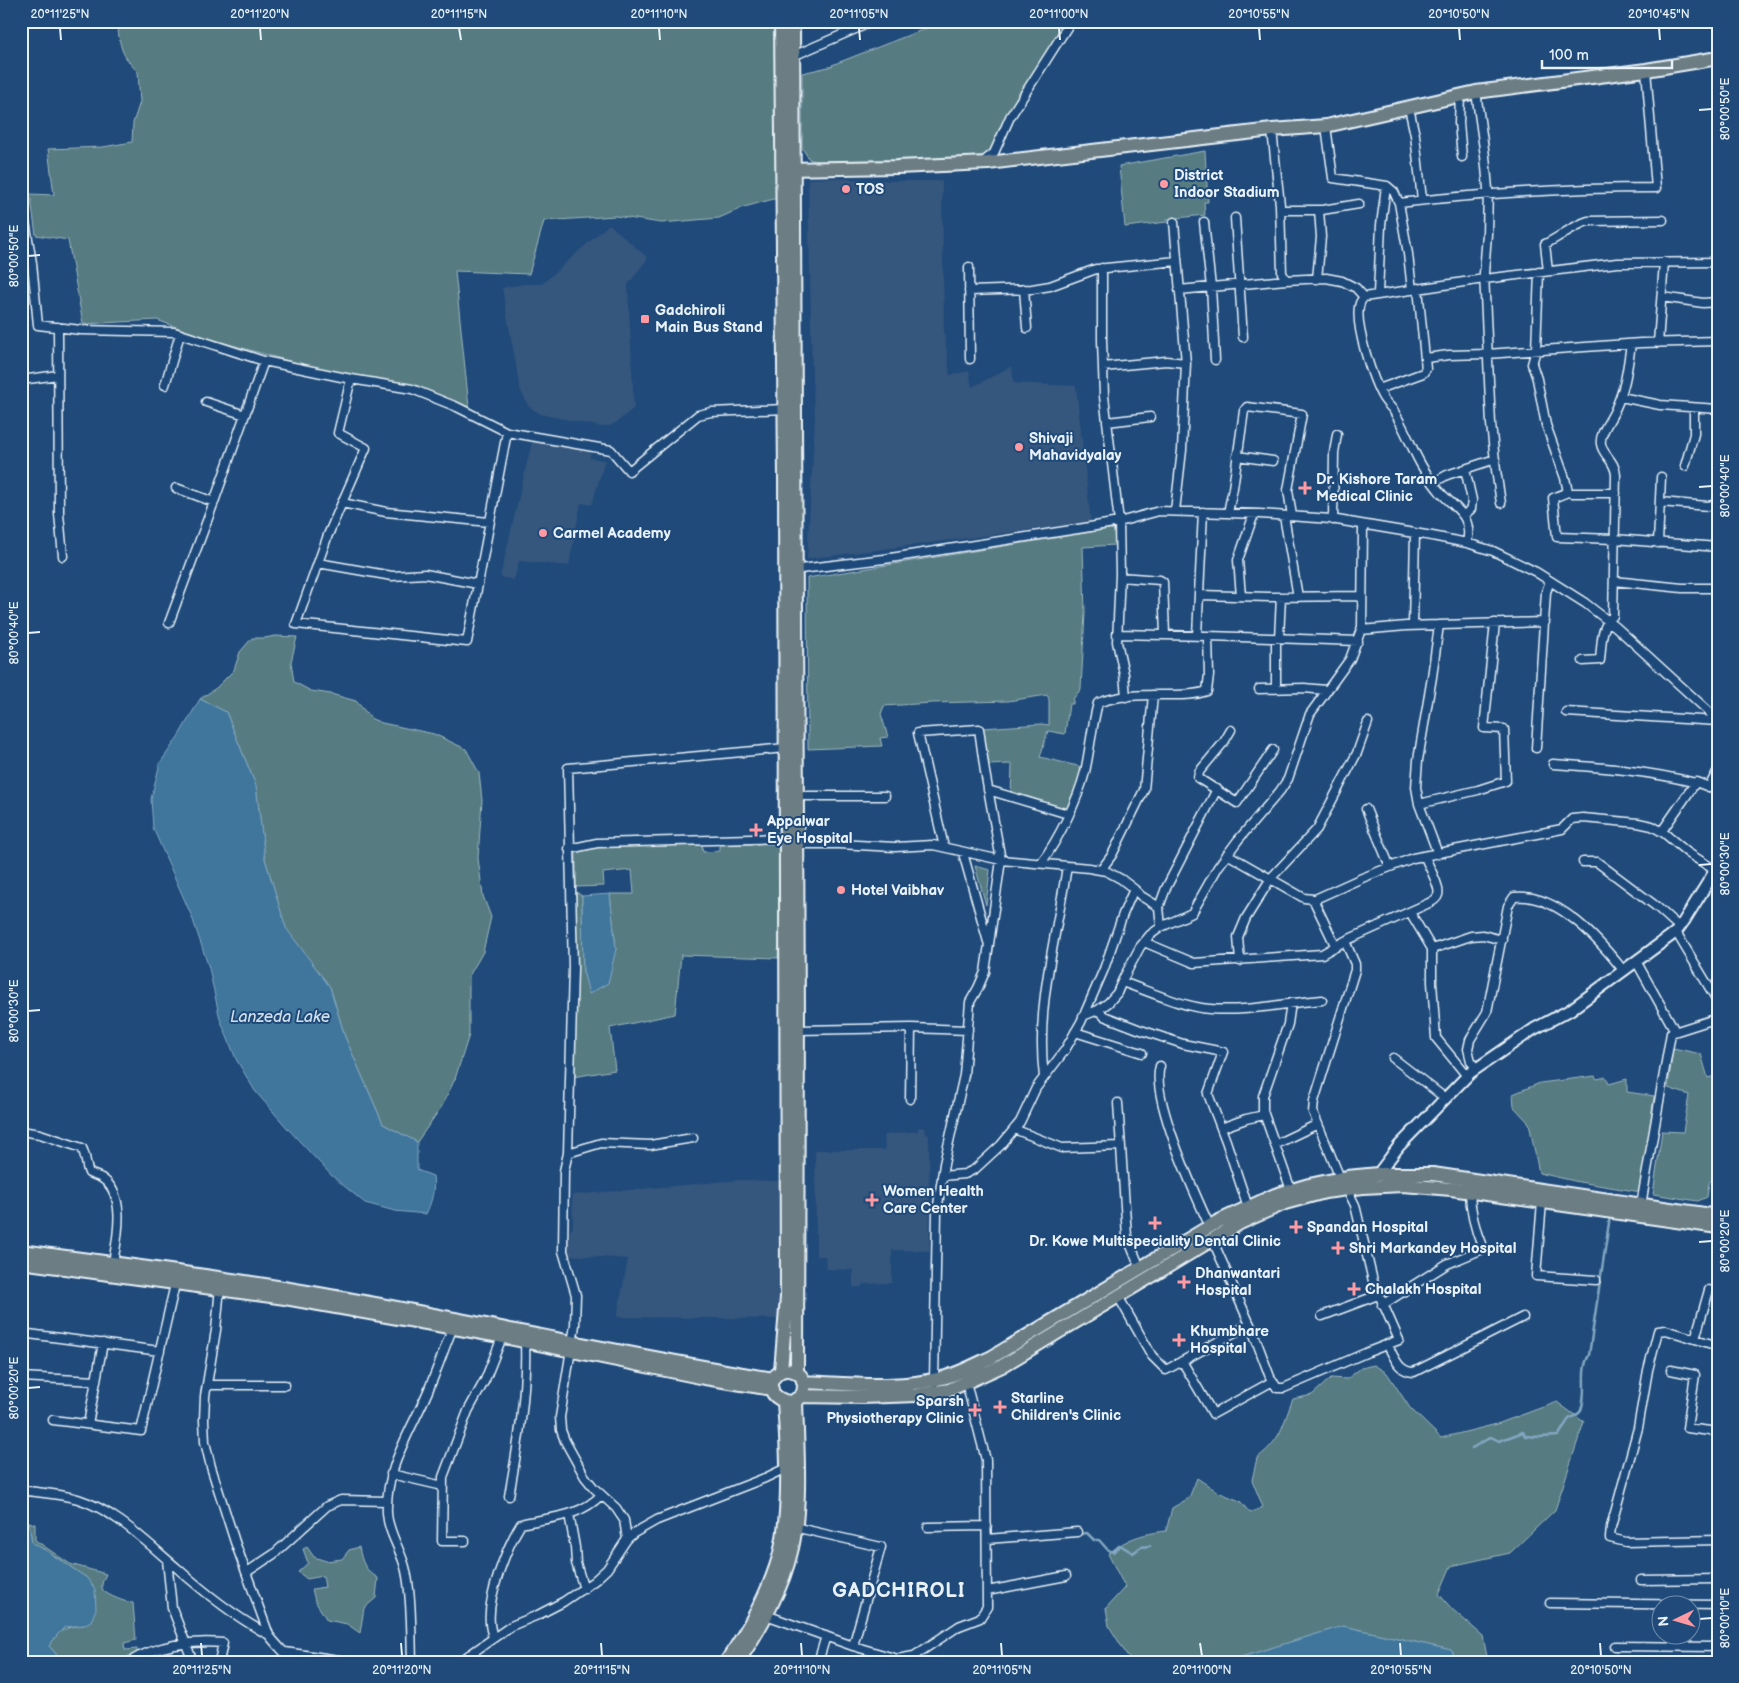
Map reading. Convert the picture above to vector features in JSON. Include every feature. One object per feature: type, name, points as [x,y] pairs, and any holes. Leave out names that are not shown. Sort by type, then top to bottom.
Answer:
[{"type":"main road","points":[[738,1662],[759,1630],[781,1582],[792,1548],[786,1468],[794,1399],[803,1392],[800,1377],[798,1030],[786,748],[790,570],[788,169],[781,21]]},
{"type":"main road","points":[[793,21],[788,169],[784,409],[796,796],[791,841],[787,1297],[775,1380],[778,1399],[917,1395],[992,1357],[1140,1268],[1211,1233],[1240,1223],[1285,1203],[1378,1174],[1433,1174],[1718,1216]]},
{"type":"main road","points":[[788,169],[982,163],[1272,130],[1326,126],[1476,92],[1646,70],[1718,58]]},
{"type":"main road","points":[[21,1262],[312,1292],[571,1346],[706,1378],[775,1380],[786,1370],[800,1377],[875,1386],[918,1383],[949,1390],[1002,1366],[1118,1296],[1248,1207],[1274,1195],[1291,1190],[1343,1184],[1403,1185],[1470,1191],[1718,1227]]},
{"type":"main road","points":[[21,1251],[113,1263],[176,1278]]},
{"type":"main road","points":[[221,1284],[284,1298],[453,1327],[504,1332],[525,1341],[571,1346]]},
{"type":"main road","points":[[726,1662],[739,1643],[768,1591],[779,1556],[797,1513],[794,1399]]},
{"type":"street","points":[[793,56],[874,21]]},
{"type":"street","points":[[982,163],[994,153],[1010,117],[1071,21]]},
{"type":"street","points":[[1399,203],[1487,194],[1589,188],[1656,188],[1646,70]]},
{"type":"street","points":[[1476,92],[1485,156],[1487,234],[1484,279],[1487,354],[1494,459],[1501,504]]},
{"type":"street","points":[[1460,96],[1459,123],[1462,157]]},
{"type":"street","points":[[1409,108],[1415,135],[1422,200]]},
{"type":"street","points":[[1326,126],[1333,178],[1386,186],[1394,192],[1399,203],[1415,289],[1426,369],[1423,373],[1379,390]]},
{"type":"street","points":[[1272,130],[1280,210],[1282,273],[1286,280]]},
{"type":"street","points":[[1378,294],[1381,225],[1386,186]]},
{"type":"street","points":[[21,197],[32,263],[38,325],[82,330],[174,332],[264,361],[351,379],[412,389],[457,407],[507,432],[611,450],[629,471],[698,415],[712,412],[784,409]]},
{"type":"street","points":[[1280,210],[1320,210],[1359,204]]},
{"type":"street","points":[[1317,279],[1321,237],[1320,210]]},
{"type":"street","points":[[1235,218],[1243,337]]},
{"type":"street","points":[[1548,271],[1545,244],[1576,225],[1588,221],[1663,220]]},
{"type":"street","points":[[1174,222],[1186,363],[1182,450],[1175,511]]},
{"type":"street","points":[[1204,222],[1211,287],[1215,360]]},
{"type":"street","points":[[21,259],[32,263]]},
{"type":"street","points":[[969,291],[1050,286],[1074,276],[1102,268],[1177,261]]},
{"type":"street","points":[[1658,343],[1664,262]]},
{"type":"street","points":[[1468,543],[1470,532],[1464,515],[1433,484],[1422,468],[1393,410],[1384,400],[1379,390],[1364,351],[1359,315],[1360,303],[1364,297],[1484,279],[1617,263],[1718,262]]},
{"type":"street","points":[[969,267],[970,359]]},
{"type":"street","points":[[1102,268],[1103,367],[1119,522],[1120,577],[1117,634],[1126,697]]},
{"type":"street","points":[[1539,272],[1536,350],[1532,364],[1537,379],[1542,411],[1568,492]]},
{"type":"street","points":[[1179,290],[1317,279],[1342,281],[1356,288],[1364,297]]},
{"type":"street","points":[[1024,289],[1027,328]]},
{"type":"street","points":[[1662,297],[1718,302]]},
{"type":"street","points":[[58,328],[59,514],[63,556]]},
{"type":"street","points":[[165,385],[180,334]]},
{"type":"street","points":[[1426,358],[1449,354],[1487,354],[1631,344],[1718,341]]},
{"type":"street","points":[[1583,661],[1600,660],[1603,631],[1608,620],[1614,616],[1615,466],[1601,444],[1602,436],[1621,397],[1626,381],[1631,344]]},
{"type":"street","points":[[169,624],[264,361]]},
{"type":"street","points":[[1103,367],[1166,361],[1186,363]]},
{"type":"street","points":[[21,380],[58,375]]},
{"type":"street","points":[[351,379],[338,433],[366,448],[318,563],[296,624],[467,642],[507,432]]},
{"type":"street","points":[[1621,397],[1660,405],[1718,409]]},
{"type":"street","points":[[206,402],[245,415]]},
{"type":"street","points":[[1228,513],[1244,411],[1247,407],[1302,414],[1288,490],[1288,516],[1298,597]]},
{"type":"street","points":[[1685,466],[1694,434],[1694,408]]},
{"type":"street","points":[[1108,422],[1150,416]]},
{"type":"street","points":[[1333,520],[1334,454],[1337,434]]},
{"type":"street","points":[[1237,456],[1272,461]]},
{"type":"street","points":[[1433,484],[1447,475],[1494,459]]},
{"type":"street","points":[[1464,515],[1471,509],[1472,500],[1465,469]]},
{"type":"street","points":[[1658,543],[1661,477]]},
{"type":"street","points":[[176,488],[214,502]]},
{"type":"street","points":[[1616,493],[1568,492],[1553,498],[1557,537],[1614,539],[1718,547]]},
{"type":"street","points":[[1660,502],[1708,506],[1718,504]]},
{"type":"street","points":[[342,503],[386,512],[490,522]]},
{"type":"street","points":[[790,570],[884,559],[1119,522],[1159,511],[1288,516],[1333,520],[1415,533],[1468,543],[1493,551],[1550,581],[1608,620],[1718,721]]},
{"type":"street","points":[[1197,635],[1203,512]]},
{"type":"street","points":[[1241,596],[1238,560],[1254,514]]},
{"type":"street","points":[[1084,1016],[1098,1010],[1117,994],[1144,942],[1161,927],[1192,913],[1227,854],[1288,779],[1310,714],[1350,659],[1358,641],[1362,596],[1363,525]]},
{"type":"street","points":[[1413,626],[1415,533]]},
{"type":"street","points":[[318,563],[392,576],[424,574],[478,584]]},
{"type":"street","points":[[1120,577],[1164,582],[1165,635]]},
{"type":"street","points":[[1536,748],[1546,592],[1550,581]]},
{"type":"street","points":[[1614,581],[1682,588],[1718,588]]},
{"type":"street","points":[[1200,595],[1280,597],[1362,596]]},
{"type":"street","points":[[1276,688],[1280,597]]},
{"type":"street","points":[[1360,630],[1413,626],[1545,622]]},
{"type":"street","points":[[1419,804],[1478,790],[1506,781],[1504,729],[1484,728],[1496,623]]},
{"type":"street","points":[[1438,625],[1432,677],[1418,760],[1416,787],[1419,804],[1438,854]]},
{"type":"street","points":[[1117,634],[1358,641]]},
{"type":"street","points":[[1042,863],[1053,847],[1080,788],[1098,702],[1126,697],[1201,694],[1207,691],[1209,675],[1208,636]]},
{"type":"street","points":[[1259,689],[1304,688],[1326,690]]},
{"type":"street","points":[[1101,870],[1112,855],[1144,790],[1152,695]]},
{"type":"street","points":[[1566,712],[1718,721]]},
{"type":"street","points":[[1240,961],[1238,937],[1246,918],[1271,878],[1317,829],[1358,753],[1368,722]]},
{"type":"street","points":[[934,1386],[937,1212],[942,1176],[964,1075],[970,1002],[985,972],[1001,860],[979,728],[918,733],[944,847]]},
{"type":"street","points":[[1231,730],[1224,742],[1199,772],[1198,778],[1237,803],[1273,750]]},
{"type":"street","points":[[627,1539],[624,1520],[616,1508],[585,1477],[565,1441],[561,1430],[560,1417],[575,1325],[576,1295],[563,1251],[564,1172],[568,1153],[573,968],[568,768],[786,748]]},
{"type":"street","points":[[1553,764],[1677,778],[1709,787],[1718,770]]},
{"type":"street","points":[[1662,831],[1696,782]]},
{"type":"street","points":[[1161,927],[1159,907],[1166,888],[1217,789]]},
{"type":"street","points":[[988,790],[1068,814]]},
{"type":"street","points":[[796,796],[886,796]]},
{"type":"street","points":[[1366,809],[1390,867]]},
{"type":"street","points":[[1227,854],[1304,898],[1313,900],[1413,858],[1562,829],[1572,820],[1583,818],[1638,822],[1652,826],[1662,831],[1688,853],[1716,868],[1678,929],[1570,1010],[1534,1029],[1472,1073],[1399,1146],[1378,1174]]},
{"type":"street","points":[[569,849],[597,843],[791,841],[895,847],[933,845],[1001,860],[1101,870],[1121,879],[1141,896],[1159,907]]},
{"type":"street","points":[[963,853],[988,944]]},
{"type":"street","points":[[1144,942],[1194,963],[1322,954],[1345,941],[1438,898],[1439,894],[1424,856]]},
{"type":"street","points":[[1583,862],[1597,862],[1657,906],[1678,929],[1718,1002]]},
{"type":"street","points":[[1044,1077],[1041,1053],[1041,1024],[1067,866]]},
{"type":"street","points":[[942,1176],[965,1174],[975,1169],[1001,1145],[1020,1122],[1036,1088],[1065,1050],[1084,1016],[1104,970],[1123,914],[1134,889]]},
{"type":"street","points":[[1472,1073],[1468,1049],[1470,1040],[1487,1012],[1508,906],[1514,897],[1523,896],[1550,904],[1578,922],[1605,948],[1624,970]]},
{"type":"street","points":[[1313,900],[1336,947]]},
{"type":"street","points":[[1410,912],[1432,950],[1436,1038],[1472,1073]]},
{"type":"street","points":[[1432,950],[1471,936],[1484,935],[1502,940]]},
{"type":"street","points":[[1160,1066],[1157,1074],[1158,1086],[1170,1131],[1277,1388],[1284,1388],[1399,1340],[1373,1281],[1355,1205],[1343,1184],[1313,1112],[1314,1101],[1355,970],[1355,964],[1345,941]]},
{"type":"street","points":[[1636,961],[1675,1031]]},
{"type":"street","points":[[1122,982],[1196,1007],[1211,1009],[1275,1006],[1322,1000]]},
{"type":"street","points":[[1291,1003],[1288,1024],[1263,1096],[1264,1115],[1291,1190]]},
{"type":"street","points":[[1098,1010],[1104,1016],[1138,1029],[1183,1044],[1223,1052],[1208,1094],[1248,1207]]},
{"type":"street","points":[[1641,1205],[1671,1033],[1718,1018]]},
{"type":"street","points":[[910,1099],[911,1028]]},
{"type":"street","points":[[798,1030],[911,1028],[968,1030]]},
{"type":"street","points":[[1075,1032],[1142,1053]]},
{"type":"street","points":[[1393,1058],[1445,1098]]},
{"type":"street","points":[[1118,1103],[1127,1236],[1140,1268]]},
{"type":"street","points":[[1221,1128],[1264,1115]]},
{"type":"street","points":[[1276,1144],[1318,1124]]},
{"type":"street","points":[[1014,1129],[1062,1148],[1120,1146]]},
{"type":"street","points":[[21,1132],[40,1134],[82,1148],[87,1157],[86,1168],[89,1173],[102,1178],[113,1189],[118,1210],[119,1229],[113,1263]]},
{"type":"street","points":[[568,1153],[601,1143],[650,1145],[693,1138]]},
{"type":"street","points":[[1382,1305],[1447,1264],[1483,1249],[1474,1226],[1470,1208],[1470,1191]]},
{"type":"street","points":[[1542,1202],[1536,1276],[1596,1280]]},
{"type":"street","points":[[54,1420],[141,1431],[176,1278]]},
{"type":"street","points":[[221,1284],[207,1385],[204,1420],[205,1442],[235,1542],[269,1634],[277,1647],[285,1652],[292,1662]]},
{"type":"street","points":[[1695,1339],[1709,1290]]},
{"type":"street","points":[[1118,1296],[1152,1356],[1166,1370],[1250,1324]]},
{"type":"street","points":[[1322,1316],[1378,1296]]},
{"type":"street","points":[[1388,1344],[1401,1369],[1407,1372],[1414,1372],[1523,1317]]},
{"type":"street","points":[[412,1662],[406,1568],[389,1525],[387,1501],[391,1474],[428,1392],[453,1327]]},
{"type":"street","points":[[1718,1346],[1666,1330],[1658,1331],[1645,1384],[1638,1428],[1611,1527],[1610,1538],[1626,1542],[1718,1540]]},
{"type":"street","points":[[464,1541],[442,1541],[443,1477],[468,1411],[485,1380],[504,1332]]},
{"type":"street","points":[[21,1333],[160,1351]]},
{"type":"street","points":[[508,1496],[515,1461],[526,1370],[525,1341]]},
{"type":"street","points":[[88,1424],[103,1343]]},
{"type":"street","points":[[1182,1361],[1213,1414],[1273,1382]]},
{"type":"street","points":[[1671,1370],[1695,1375],[1687,1428],[1718,1432]]},
{"type":"street","points":[[21,1377],[96,1381]]},
{"type":"street","points":[[897,1659],[914,1656],[959,1626],[980,1618],[987,1607],[986,1460],[966,1382]]},
{"type":"street","points":[[207,1385],[285,1385]]},
{"type":"street","points":[[458,1662],[510,1626],[538,1616],[584,1589],[607,1569],[627,1539],[657,1520],[786,1468]]},
{"type":"street","points":[[391,1474],[443,1486]]},
{"type":"street","points":[[21,1490],[77,1499],[98,1508],[120,1521],[218,1602],[252,1626],[269,1634]]},
{"type":"street","points":[[493,1638],[490,1624],[493,1594],[510,1546],[521,1524],[563,1517],[594,1502],[601,1495]]},
{"type":"street","points":[[247,1572],[274,1554],[327,1506],[341,1500],[387,1501]]},
{"type":"street","points":[[569,1514],[576,1547],[576,1563],[584,1589]]},
{"type":"street","points":[[928,1527],[987,1526]]},
{"type":"street","points":[[790,1527],[880,1547],[853,1646]]},
{"type":"street","points":[[987,1540],[1077,1532]]},
{"type":"street","points":[[167,1560],[172,1608],[193,1662]]},
{"type":"street","points":[[987,1591],[1066,1576]]},
{"type":"street","points":[[1641,1580],[1718,1579]]},
{"type":"street","points":[[1550,1603],[1718,1605]]},
{"type":"street","points":[[766,1615],[853,1646],[907,1662]]},
{"type":"street","points":[[818,1662],[826,1636]]},
{"type":"street","points":[[131,1661],[139,1656],[185,1643],[210,1642],[223,1643],[218,1662]]},
{"type":"street","points":[[1615,1646],[1718,1647]]},
{"type":"street","points":[[285,1652],[352,1662]]},
{"type":"street","points":[[469,1656],[483,1662]]},
{"type":"shaded area","points":[[808,179],[942,181],[944,331],[950,375],[969,371],[972,387],[1012,366],[1014,383],[1076,386],[1091,522],[807,559],[815,416],[812,379]]},
{"type":"shaded area","points":[[609,224],[648,258],[628,285],[634,408],[617,422],[601,427],[540,414],[528,406],[520,389],[502,288],[523,284],[542,284]]},
{"type":"shaded area","name":"Carmel Academy","points":[[532,441],[591,451],[590,458],[605,460],[592,505],[581,503],[569,566],[519,561],[514,580],[500,577]]},
{"type":"shaded area","name":"Women Health Care Center","points":[[918,1127],[926,1128],[925,1133],[929,1134],[930,1251],[892,1250],[892,1283],[863,1284],[861,1287],[853,1287],[853,1270],[826,1269],[825,1256],[816,1256],[815,1150],[885,1150],[884,1135],[918,1131]]},
{"type":"shaded area","points":[[739,1180],[782,1181],[781,1319],[617,1317],[628,1259],[568,1255],[568,1237],[573,1227],[572,1195]]},
{"type":"green space","points":[[117,21],[757,21],[758,27],[779,27],[785,196],[744,207],[719,218],[661,223],[615,216],[544,221],[529,274],[455,271],[469,407],[413,385],[343,374],[289,361],[203,337],[157,320],[83,324],[68,240],[36,235],[30,194],[54,195],[48,149],[103,147],[132,142],[133,123],[140,102],[138,72],[124,55]]},
{"type":"green space","points":[[945,21],[1066,21],[1066,27],[1018,94],[992,151],[982,158],[899,163],[815,161],[809,159],[802,148],[802,73],[833,66]]},
{"type":"green space","name":"District Indoor Stadium","points":[[1205,151],[1208,202],[1204,202],[1205,215],[1167,219],[1167,222],[1125,227],[1119,166]]},
{"type":"green space","points":[[1110,529],[1114,530],[1115,545],[1083,547],[1085,613],[1081,689],[1073,699],[1073,704],[1069,704],[1065,734],[1048,731],[1040,757],[1082,767],[1066,811],[1011,794],[1012,764],[988,765],[983,728],[1049,725],[1049,699],[1047,695],[1008,701],[884,706],[881,714],[888,737],[880,738],[882,746],[808,749],[807,578]]},
{"type":"green space","points":[[297,637],[291,662],[294,682],[311,691],[356,701],[372,719],[382,723],[434,734],[466,749],[479,773],[482,800],[478,858],[483,896],[491,917],[483,952],[469,976],[469,1035],[455,1079],[442,1106],[417,1142],[383,1124],[345,1037],[330,987],[286,929],[265,859],[256,786],[226,712],[200,699],[216,688],[234,670],[240,652],[252,638]]},
{"type":"green space","points":[[783,843],[778,958],[681,955],[675,1014],[610,1028],[615,1070],[573,1077],[577,968],[576,892],[582,896],[583,971],[590,994],[616,949],[610,894],[634,894],[632,870],[603,873],[604,886],[576,887],[576,852],[598,847],[702,845],[703,852],[720,851],[720,845]]},
{"type":"green space","points":[[975,866],[990,870],[986,905]]},
{"type":"green space","points":[[1673,1048],[1701,1054],[1708,1078],[1718,1075],[1718,1171],[1709,1183],[1707,1197],[1698,1201],[1653,1194],[1662,1131],[1683,1132],[1689,1095],[1668,1088]]},
{"type":"green space","points":[[1595,1076],[1597,1079],[1606,1077],[1609,1084],[1627,1079],[1627,1092],[1654,1096],[1641,1192],[1579,1182],[1539,1173],[1529,1123],[1514,1107],[1513,1094],[1540,1083]]},
{"type":"green space","points":[[1374,1365],[1387,1373],[1410,1408],[1441,1438],[1497,1424],[1557,1402],[1584,1422],[1555,1510],[1510,1553],[1451,1566],[1439,1594],[1452,1609],[1483,1636],[1488,1662],[1459,1662],[1451,1650],[1343,1626],[1225,1662],[1129,1662],[1130,1660],[1109,1626],[1106,1608],[1125,1587],[1108,1554],[1135,1538],[1166,1531],[1172,1508],[1189,1498],[1197,1478],[1218,1492],[1240,1501],[1250,1513],[1263,1507],[1252,1480],[1257,1458],[1272,1445],[1280,1432],[1293,1399],[1312,1395],[1331,1378],[1347,1379],[1361,1368]]},
{"type":"green space","points":[[29,1522],[35,1524],[35,1540],[70,1564],[106,1574],[102,1584],[103,1590],[126,1602],[133,1603],[136,1640],[124,1643],[125,1650],[137,1649],[137,1653],[120,1662],[57,1662],[56,1654],[49,1646],[53,1640],[63,1630],[84,1625],[87,1578],[32,1543]]},
{"type":"green space","points":[[307,1547],[314,1557],[326,1561],[342,1559],[349,1550],[359,1547],[365,1565],[378,1578],[376,1598],[364,1608],[360,1633],[347,1624],[327,1620],[315,1601],[312,1589],[325,1587],[323,1576],[307,1579],[298,1572],[308,1563],[303,1549]]},
{"type":"water","name":"Lanzeda Lake","points":[[200,699],[226,712],[256,786],[265,859],[286,928],[330,987],[345,1037],[383,1124],[417,1142],[417,1170],[433,1176],[433,1195],[426,1214],[395,1211],[365,1203],[332,1176],[289,1130],[255,1091],[236,1059],[220,1019],[209,968],[192,917],[153,828],[151,799],[160,763]]},
{"type":"water","points":[[610,894],[616,949],[608,983],[589,994],[583,971],[582,896]]},
{"type":"water","points":[[21,1518],[29,1522],[32,1543],[87,1578],[95,1589],[96,1609],[91,1621],[84,1625],[65,1627],[49,1646],[56,1654],[57,1662],[21,1662]]},
{"type":"water","points":[[1343,1626],[1451,1650],[1459,1662],[1225,1662]]},
{"type":"waterway","points":[[1472,1448],[1491,1437],[1499,1441],[1523,1432],[1525,1436],[1558,1436],[1569,1419],[1580,1412],[1584,1396],[1586,1361],[1589,1355],[1610,1216]]},
{"type":"waterway","points":[[1076,1535],[1087,1533],[1094,1540],[1099,1540],[1107,1549],[1113,1552],[1120,1545],[1133,1553],[1141,1547],[1150,1546]]},
{"type":"place","name":"District Indoor Stadium","points":[[1164,184]]},
{"type":"place","name":"TOS","points":[[846,189]]},
{"type":"place","name":"Gadchiroli Main Bus Stand","points":[[645,319]]},
{"type":"place","name":"Shivaji Mahavidyalay","points":[[1019,447]]},
{"type":"place","name":"Dr. Kishore Taram Medical Clinic","points":[[1305,488]]},
{"type":"place","name":"Carmel Academy","points":[[543,533]]},
{"type":"place","name":"Appalwar Eye Hospital","points":[[756,830]]},
{"type":"place","name":"Hotel Vaibhav","points":[[841,890]]},
{"type":"place","name":"Women Health Care Center","points":[[872,1200]]},
{"type":"place","name":"Dr. Kowe Multispeciality Dental Clinic","points":[[1155,1223]]},
{"type":"place","name":"Spandan Hospital","points":[[1296,1227]]},
{"type":"place","name":"Shri Markandey Hospital","points":[[1338,1248]]},
{"type":"place","name":"Dhanwantari Hospital","points":[[1184,1282]]},
{"type":"place","name":"Chalakh Hospital","points":[[1354,1289]]},
{"type":"place","name":"Khumbhare Hospital","points":[[1179,1340]]},
{"type":"place","name":"Starline Children's Clinic","points":[[1000,1407]]},
{"type":"place","name":"Sparsh Physiotherapy Clinic","points":[[975,1410]]},
{"type":"district","name":"GADCHIROLI","points":[[899,1590]]}]
